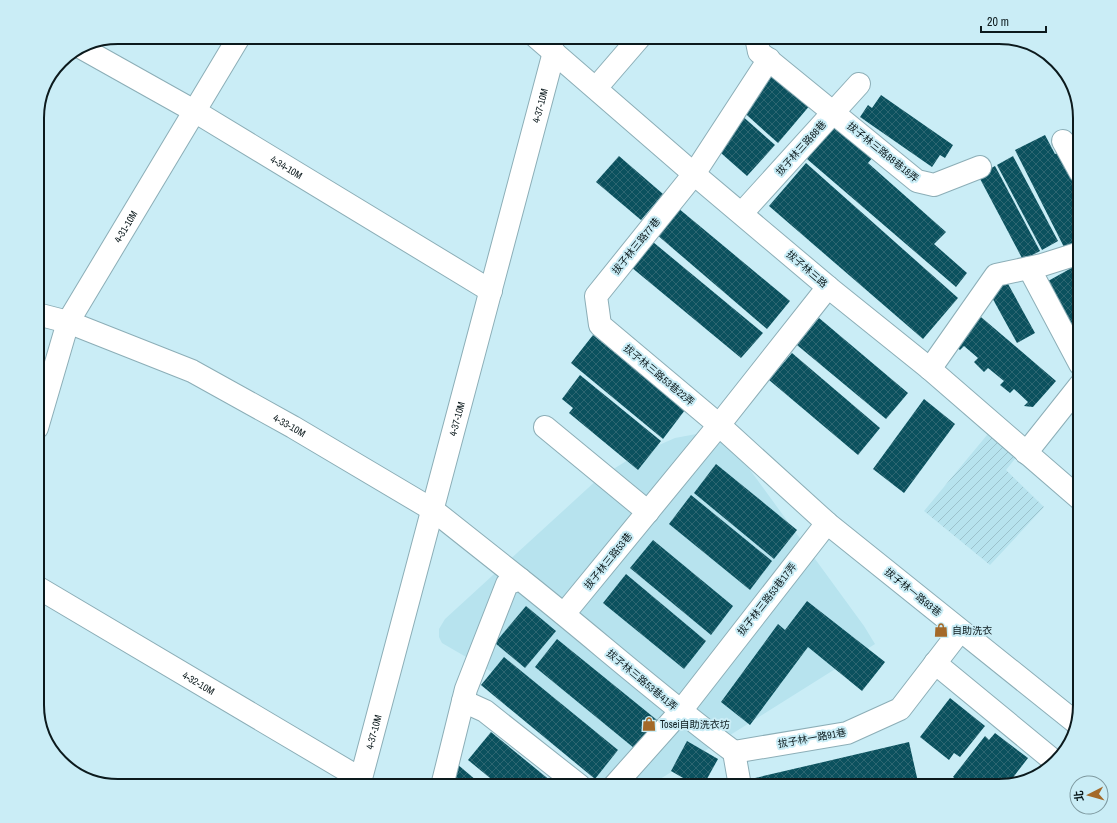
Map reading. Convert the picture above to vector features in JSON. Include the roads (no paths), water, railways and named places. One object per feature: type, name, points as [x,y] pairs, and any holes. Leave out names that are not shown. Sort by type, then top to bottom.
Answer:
[{"type":"street","name":"4-31-10M","points":[[44,404],[68,322],[196,112],[235,44]]},
{"type":"street","name":"拔子林三路","points":[[544,44],[694,174],[828,287],[930,369],[1073,493]]},
{"type":"street","points":[[596,88],[634,44]]},
{"type":"street","name":"拔子林三路88巷18弄","points":[[757,44],[759,52],[917,181],[934,185],[980,167]]},
{"type":"street","name":"4-34-10M","points":[[87,51],[196,112],[491,291]]},
{"type":"street","name":"4-37-10M","points":[[361,779],[554,52]]},
{"type":"street","name":"拔子林三路77巷","points":[[600,325],[596,296],[694,174],[769,59]]},
{"type":"street","name":"拔子林三路88巷","points":[[742,213],[859,84]]},
{"type":"street","points":[[1063,141],[1073,159]]},
{"type":"street","points":[[930,369],[996,275],[1029,268],[1073,255]]},
{"type":"street","points":[[1029,268],[1073,351]]},
{"type":"street","name":"拔子林三路53巷","points":[[564,614],[719,425],[828,287]]},
{"type":"street","name":"4-33-10M","points":[[44,316],[68,322],[192,371],[293,427],[433,510],[520,579]]},
{"type":"street","name":"拔子林三路53巷22弄","points":[[600,325],[719,425]]},
{"type":"street","points":[[1026,453],[1073,394]]},
{"type":"street","points":[[719,425],[827,523]]},
{"type":"street","points":[[545,427],[648,512]]},
{"type":"street","name":"拔子林一路93巷","points":[[827,523],[1072,720]]},
{"type":"street","name":"拔子林三路53巷17弄","points":[[620,779],[680,712],[827,523]]},
{"type":"street","points":[[444,779],[463,701],[507,584],[520,579],[564,614]]},
{"type":"street","name":"4-32-10M","points":[[44,591],[353,779]]},
{"type":"street","name":"拔子林三路53巷41弄","points":[[564,614],[680,712],[734,752]]},
{"type":"street","name":"拔子林一路91巷","points":[[734,752],[846,733],[900,709],[960,631]]},
{"type":"street","points":[[936,663],[1054,754]]},
{"type":"street","points":[[463,701],[485,711],[571,779]]},
{"type":"street","points":[[734,752],[739,779]]},
{"type":"place","name":"自助洗衣","points":[[941,630]]},
{"type":"place","name":"Tosei自助洗衣坊","points":[[649,724]]}]
